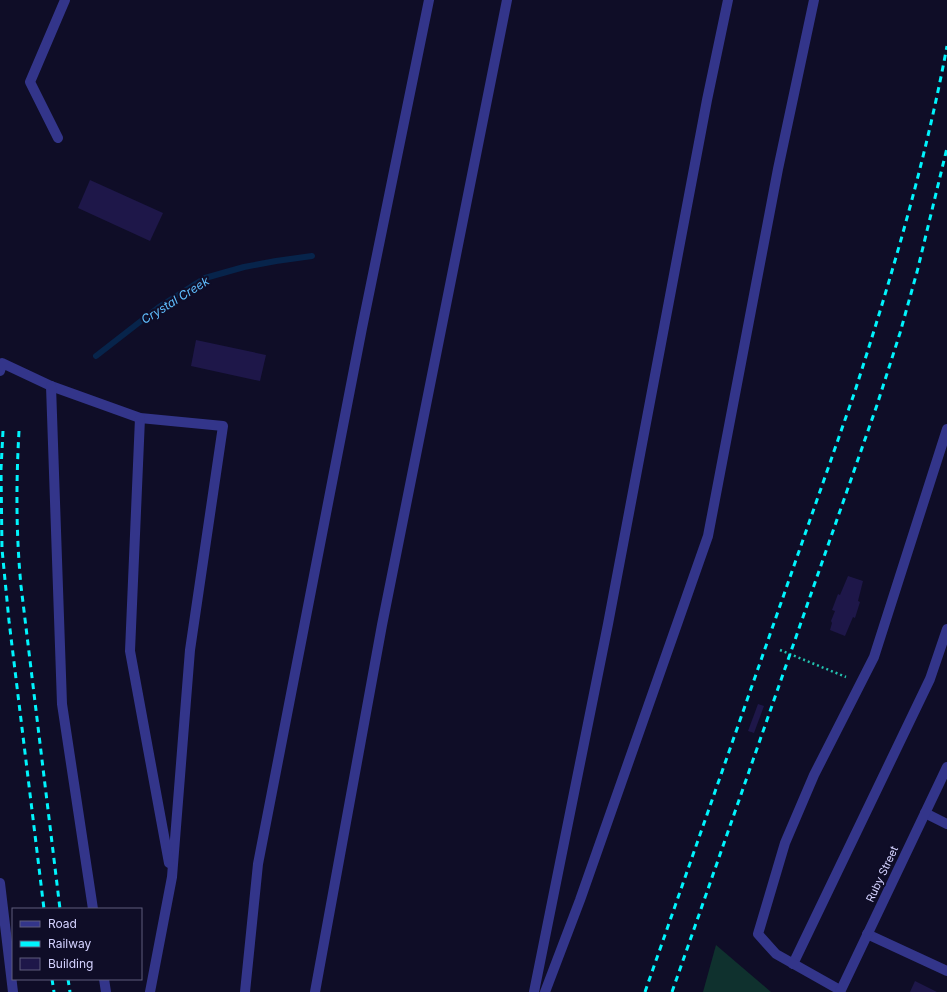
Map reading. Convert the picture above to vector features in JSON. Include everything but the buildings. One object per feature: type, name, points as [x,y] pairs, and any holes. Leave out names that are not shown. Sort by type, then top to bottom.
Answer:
[{"type":"street","points":[[58,138],[30,82],[66,0]]},
{"type":"street","points":[[245,992],[258,864],[362,328],[429,0]]},
{"type":"street","points":[[315,992],[383,617],[507,0]]},
{"type":"street","points":[[534,992],[608,624],[728,0]]},
{"type":"street","points":[[545,992],[583,892],[708,536],[778,169],[814,0]]},
{"type":"street","points":[[0,371],[2,363],[50,386],[140,418],[223,426],[190,650],[172,876],[150,992]]},
{"type":"street","points":[[50,386],[62,704],[93,908]]},
{"type":"street","points":[[140,418],[130,651],[172,876]]},
{"type":"street","points":[[840,991],[776,954],[758,934],[785,843],[814,776],[874,657],[947,429]]},
{"type":"street","points":[[794,964],[930,679],[947,629]]},
{"type":"street","name":"Ruby Street","points":[[840,991],[947,766]]},
{"type":"street","points":[[925,814],[947,824]]},
{"type":"street","points":[[0,884],[13,992]]},
{"type":"street","points":[[867,934],[947,971]]},
{"type":"street","points":[[104,980],[106,992]]},
{"type":"path","points":[[780,650],[861,683]]},
{"type":"green space","points":[[716,945],[771,992],[703,992]]},
{"type":"waterway","name":"Crystal Creek","points":[[96,356],[159,307],[205,278],[244,267],[312,256]]},
{"type":"railway","points":[[645,992],[854,394],[881,308],[918,178],[947,46]]},
{"type":"railway","points":[[672,992],[877,405],[900,333],[917,272],[947,148]]},
{"type":"railway","points":[[3,431],[1,469],[2,549],[9,621],[44,908]]},
{"type":"railway","points":[[19,431],[17,508],[21,586],[60,908]]},
{"type":"railway","points":[[52,980],[54,992]]},
{"type":"railway","points":[[68,980],[70,992]]}]
